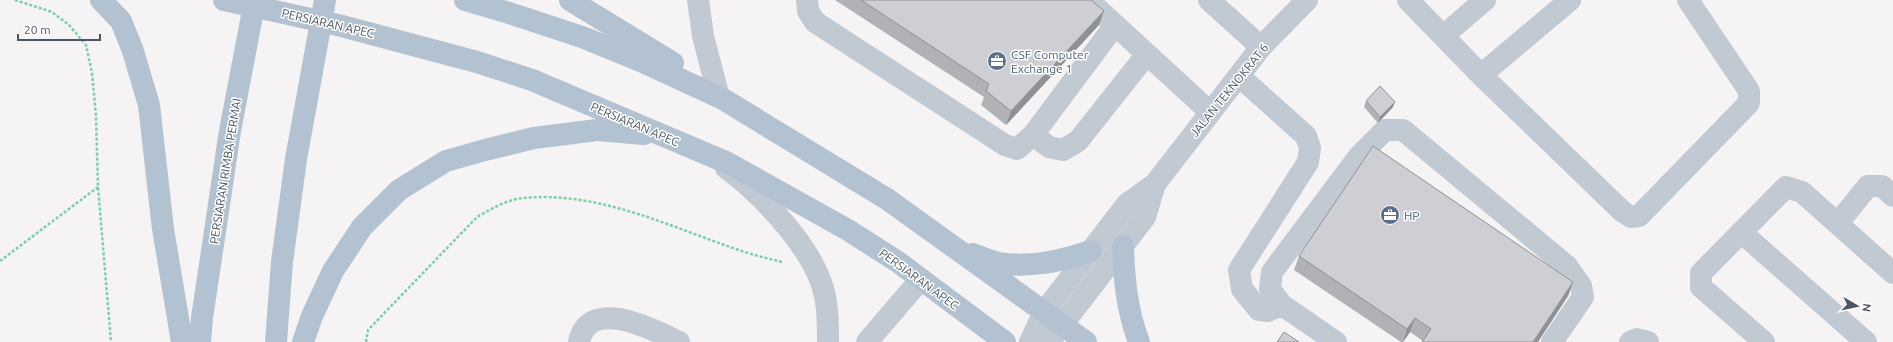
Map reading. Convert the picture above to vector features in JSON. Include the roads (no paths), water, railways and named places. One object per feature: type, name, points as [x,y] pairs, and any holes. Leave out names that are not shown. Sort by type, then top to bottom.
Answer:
[{"type":"main road","points":[[101,0],[120,21],[133,51],[149,105],[163,229],[182,342]]},
{"type":"main road","name":"PERSIARAN APEC","points":[[224,0],[255,3],[321,22],[412,43],[477,62],[532,80],[707,154],[734,166],[848,230],[898,262],[1005,342]]},
{"type":"main road","points":[[276,342],[282,262],[296,159],[325,0]]},
{"type":"main road","points":[[465,0],[509,12],[582,37],[643,62],[723,99],[887,199],[1044,312],[1055,334],[1086,342]]},
{"type":"main road","points":[[570,0],[717,90],[786,138]]},
{"type":"main road","name":"PERSIARAN RIMBA PERMAI","points":[[200,342],[205,294],[230,131],[255,3]]},
{"type":"main road","points":[[303,342],[312,316],[333,271],[362,227],[399,190],[446,162],[485,150],[534,138],[597,130],[661,135]]},
{"type":"main road","points":[[951,246],[998,263],[1021,264],[1065,260],[1091,251]]},
{"type":"main road","points":[[1123,246],[1124,277],[1128,301],[1133,326],[1140,342]]},
{"type":"street","points":[[698,0],[703,36],[717,90]]},
{"type":"street","points":[[807,0],[808,11],[815,22],[1005,145],[1017,149],[1033,135],[1115,25]]},
{"type":"street","points":[[1088,0],[1210,112]]},
{"type":"street","points":[[1209,0],[1262,47]]},
{"type":"street","name":"JALAN TEKNOKRAT 6","points":[[1030,342],[1044,312],[1127,204],[1155,184],[1262,47],[1307,0]]},
{"type":"street","points":[[1408,0],[1481,75],[1623,212],[1631,217],[1640,216],[1749,103],[1749,91],[1688,0]]},
{"type":"street","points":[[1443,36],[1485,0]]},
{"type":"street","points":[[1481,75],[1570,0]]},
{"type":"street","points":[[1033,135],[1049,147],[1063,150],[1078,141],[1147,54]]},
{"type":"street","points":[[1239,76],[1306,136],[1310,148],[1308,162],[1239,270],[1242,289],[1259,310],[1268,311],[1282,305]]},
{"type":"street","points":[[1336,342],[1282,305],[1270,289],[1272,272],[1359,156],[1385,130],[1403,130],[1567,266],[1581,286],[1583,296],[1552,342]]},
{"type":"street","points":[[707,154],[732,173],[775,213],[809,258],[821,281],[828,312],[828,342]]},
{"type":"street","name":"JALAN TEKNOKRAT 6","points":[[1055,334],[1145,217],[1155,184]]},
{"type":"street","points":[[1838,223],[1868,186],[1882,186],[1893,196]]},
{"type":"street","points":[[1764,342],[1700,287],[1701,273],[1786,187],[1802,192],[1893,273]]},
{"type":"street","points":[[1742,233],[1866,342]]},
{"type":"street","points":[[866,342],[921,279]]},
{"type":"street","points":[[579,342],[586,327],[594,321],[604,319],[620,319],[637,322],[679,342]]},
{"type":"street","points":[[1630,342],[1637,340],[1648,342]]},
{"type":"place","name":"CSF Computer Exchange 1","points":[[997,61]]},
{"type":"place","name":"HP","points":[[1390,215]]}]
